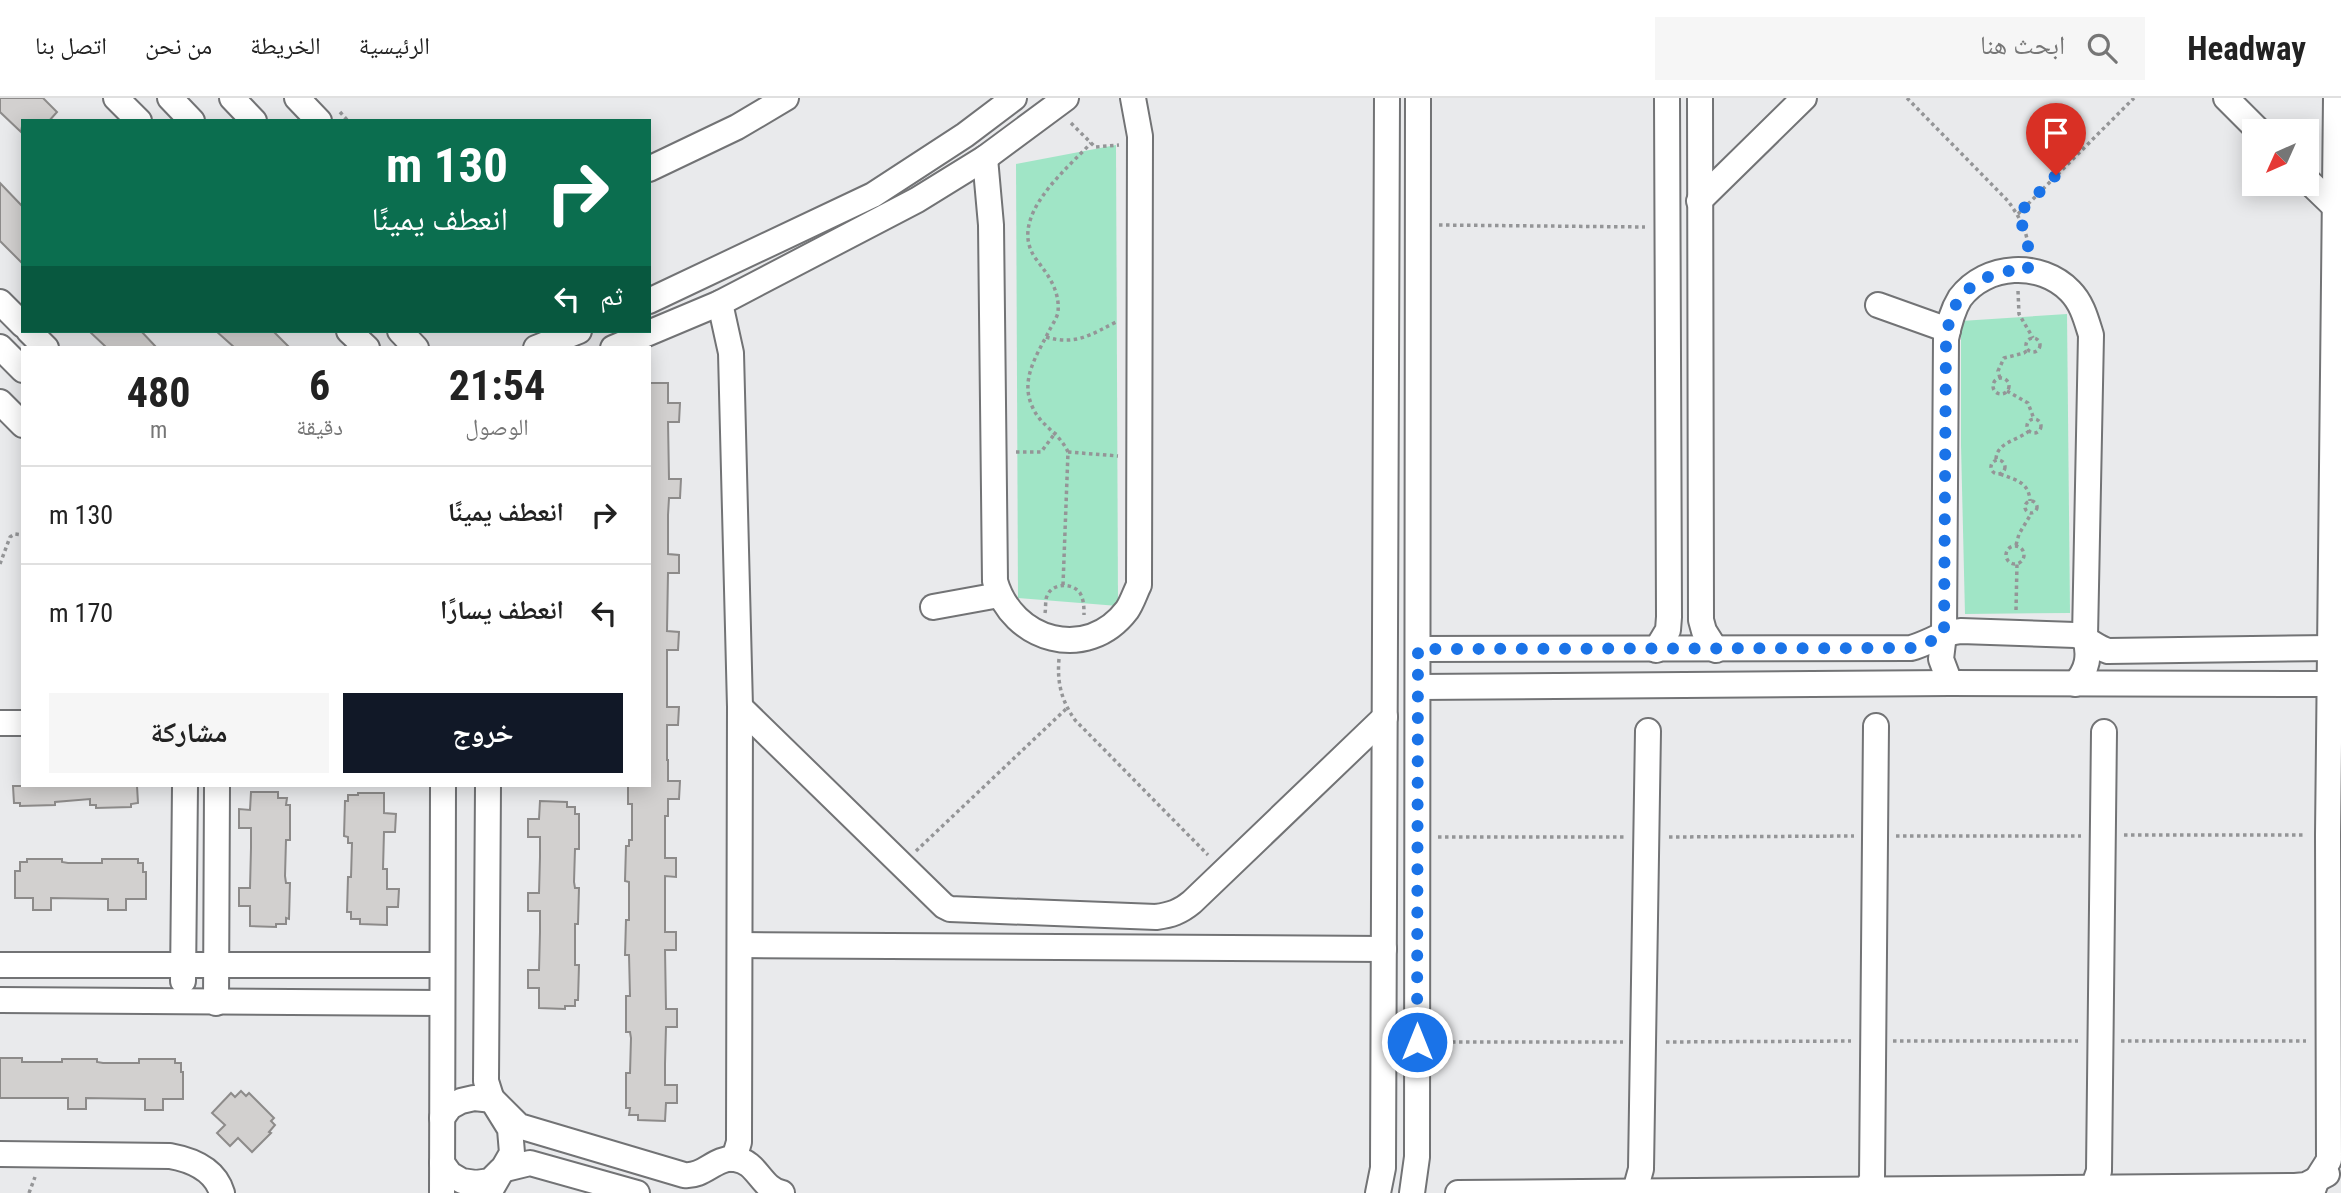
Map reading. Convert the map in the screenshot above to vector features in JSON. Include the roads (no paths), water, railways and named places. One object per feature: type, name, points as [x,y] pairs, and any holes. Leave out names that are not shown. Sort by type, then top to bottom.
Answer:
[{"type":"street","points":[[116,98],[137,119]]},
{"type":"street","points":[[170,98],[190,119]]},
{"type":"street","points":[[232,98],[252,119]]},
{"type":"street","points":[[297,98],[317,119]]},
{"type":"street","points":[[651,168],[737,127],[786,98]]},
{"type":"street","points":[[651,300],[873,195],[965,135],[1014,98]]},
{"type":"street","points":[[985,158],[991,225],[995,581],[999,595],[1016,620],[1064,638],[1109,627],[1128,609],[1139,585],[1140,142],[1133,98]]},
{"type":"street","points":[[1378,1193],[1383,1168],[1387,98]]},
{"type":"street","points":[[1412,1193],[1418,1157],[1418,98]]},
{"type":"street","points":[[1656,650],[1668,630],[1669,617],[1668,98]]},
{"type":"street","points":[[1700,98],[1701,620],[1704,631],[1716,650]]},
{"type":"street","points":[[1699,201],[1804,98]]},
{"type":"street","points":[[2225,98],[2247,119]]},
{"type":"street","points":[[2314,1186],[2329,1160],[2335,955],[2331,649],[2336,98]]},
{"type":"street","points":[[651,332],[720,303],[917,200],[985,158],[1060,102]]},
{"type":"street","points":[[2319,192],[2335,207]]},
{"type":"street","points":[[1950,682],[1941,659],[1944,634],[1948,330],[1951,315],[1961,297],[1976,283],[1995,273],[2022,270],[2051,277],[2071,292],[2084,312],[2091,335],[2085,637],[2089,650],[2088,662],[2075,684]]},
{"type":"street","points":[[0,302],[21,323]]},
{"type":"street","points":[[720,303],[731,353],[740,708],[739,1142],[734,1159]]},
{"type":"street","points":[[1878,305],[1948,330]]},
{"type":"street","points":[[31,333],[44,346]]},
{"type":"street","points":[[351,333],[365,346]]},
{"type":"street","points":[[402,333],[414,346]]},
{"type":"street","points":[[541,346],[574,333]]},
{"type":"street","points":[[618,346],[649,333]]},
{"type":"street","points":[[0,347],[21,368]]},
{"type":"street","points":[[0,402],[21,423]]},
{"type":"street","points":[[933,607],[999,595]]},
{"type":"street","points":[[1418,649],[1911,648],[1944,634],[1961,631],[2075,635],[2085,637],[2108,651],[2331,649]]},
{"type":"street","points":[[1418,687],[1950,682],[2331,684]]},
{"type":"street","points":[[740,708],[950,909],[1156,917],[1182,911],[1385,717]]},
{"type":"street","points":[[0,723],[21,723]]},
{"type":"street","points":[[1866,1191],[1872,1179],[1877,726]]},
{"type":"street","points":[[1635,1191],[1641,1169],[1648,730]]},
{"type":"street","points":[[2093,1188],[2099,1171],[2104,732]]},
{"type":"street","points":[[1385,767],[1418,768]]},
{"type":"street","points":[[183,1002],[185,787]]},
{"type":"street","points":[[216,1003],[217,787]]},
{"type":"street","points":[[442,1193],[443,787]]},
{"type":"street","points":[[488,787],[486,1081],[488,1090],[510,1129],[512,1153],[489,1193]]},
{"type":"street","points":[[740,945],[1384,949]]},
{"type":"street","points":[[0,965],[442,965]]},
{"type":"street","points":[[0,1000],[441,1003]]},
{"type":"street","points":[[442,1118],[450,1107],[461,1101],[474,1098],[493,1100],[519,1126],[531,1131],[705,1182],[718,1161],[734,1159],[750,1165],[772,1190]]},
{"type":"street","points":[[0,1154],[170,1156],[190,1160],[208,1171],[222,1193]]},
{"type":"street","points":[[442,1163],[450,1174],[462,1181],[490,1181],[501,1170],[530,1163],[637,1193]]},
{"type":"street","points":[[1458,1193],[2314,1186],[2334,1172],[2341,1172]]}]
